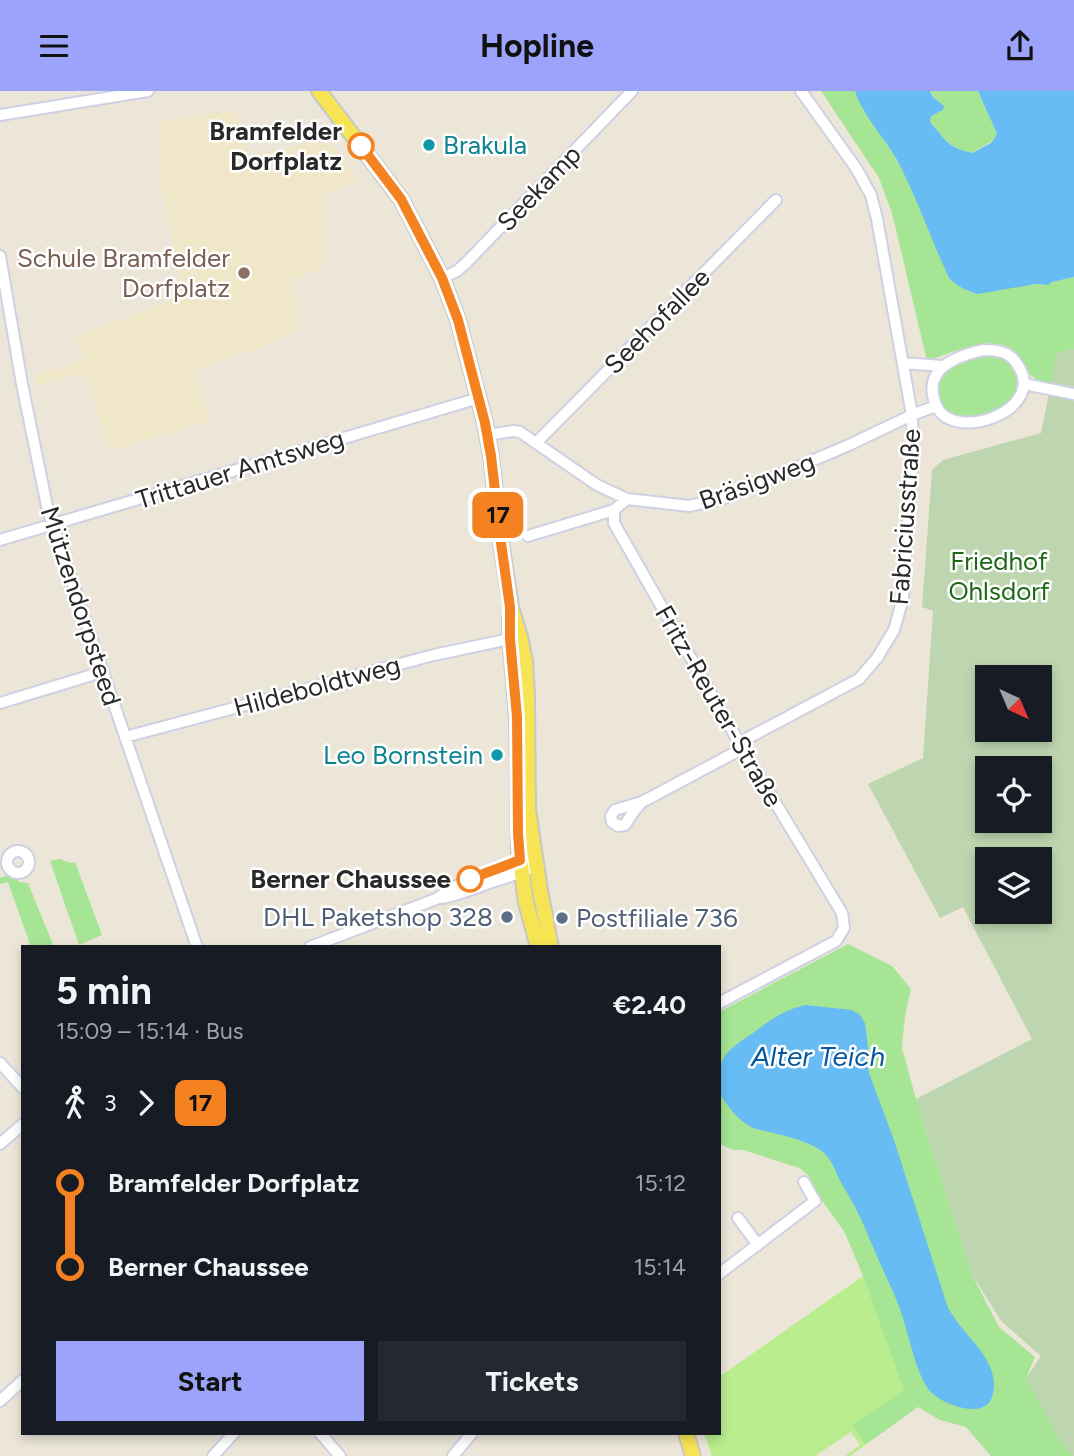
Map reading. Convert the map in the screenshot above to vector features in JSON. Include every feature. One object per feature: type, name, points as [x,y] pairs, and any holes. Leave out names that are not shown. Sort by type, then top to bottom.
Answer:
[{"type":"main road","points":[[319,91],[401,199],[442,278],[458,320],[479,398],[487,435],[510,607],[517,717],[520,867],[537,945]]},
{"type":"main road","points":[[510,607],[520,637],[526,670],[528,809],[551,945]]},
{"type":"main road","points":[[687,1435],[693,1456]]},
{"type":"street","points":[[0,115],[148,91]]},
{"type":"street","name":"Seekamp","points":[[442,278],[467,263],[632,91]]},
{"type":"street","name":"Fabriciusstraße","points":[[642,802],[736,753],[748,738],[859,679],[877,658],[894,630],[903,598],[913,450],[912,415],[877,219],[871,195],[856,168],[801,91]]},
{"type":"street","name":"Seehofallee","points":[[537,443],[776,201]]},
{"type":"street","name":"Mützendorpsteed","points":[[0,257],[22,384],[52,525],[196,945]]},
{"type":"street","points":[[984,350],[1000,351],[1009,355],[1017,362],[1024,375],[1024,384],[1020,397],[1008,410],[974,423],[951,420],[942,414],[936,407],[933,385],[943,366],[952,359],[984,350]]},
{"type":"street","points":[[904,363],[943,366]]},
{"type":"street","points":[[1024,384],[1074,394]]},
{"type":"street","name":"Trittauer Amtsweg","points":[[0,540],[479,398]]},
{"type":"street","name":"Bräsigweg","points":[[487,435],[520,432],[597,485],[627,499],[689,506],[722,499],[912,415],[936,407]]},
{"type":"street","points":[[528,536],[614,510],[627,499]]},
{"type":"street","name":"Fritz-Reuter-Straße","points":[[614,510],[614,523],[741,746],[842,913],[845,928],[836,941],[721,1002]]},
{"type":"street","name":"Hildeboldtweg","points":[[125,737],[434,655],[510,639]]},
{"type":"street","points":[[0,703],[102,672]]},
{"type":"street","points":[[328,943],[436,899],[453,887],[520,867],[536,865]]},
{"type":"street","points":[[0,1063],[21,1086]]},
{"type":"street","points":[[0,1144],[21,1126]]},
{"type":"street","points":[[721,1273],[815,1201],[804,1182]]},
{"type":"street","points":[[738,1218],[758,1245]]},
{"type":"street","points":[[0,1401],[21,1382]]},
{"type":"street","points":[[213,1456],[232,1435]]},
{"type":"street","points":[[322,1435],[340,1456]]},
{"type":"street","points":[[453,1456],[470,1435]]},
{"type":"shaded area","name":"Schule Bramfelder Dorfplatz","points":[[236,110],[251,157],[326,137],[358,179],[325,195],[325,266],[293,281],[298,330],[261,347],[195,370],[210,421],[108,451],[87,373],[36,386],[34,375],[84,361],[76,337],[184,295],[159,177],[158,132],[163,121]]},
{"type":"green space","points":[[821,91],[855,91],[910,185],[949,278],[971,293],[1036,284],[1047,285],[1074,277],[1074,349],[1057,353],[1051,385],[1033,377],[1012,349],[1001,345],[975,345],[927,361],[892,213],[879,178]]},
{"type":"green space","points":[[930,91],[978,91],[997,134],[995,138],[972,153],[953,145],[930,122],[931,116],[943,110]]},
{"type":"green space","name":"Friedhof Ohlsdorf","points":[[1074,349],[1074,1456],[1057,1436],[1026,1378],[1041,1356],[1002,1322],[972,1275],[916,1099],[1032,1039],[963,907],[940,918],[868,784],[923,758],[933,611],[922,607],[932,470],[943,460],[1041,433],[1057,353]]},
{"type":"green space","points":[[987,354],[1006,359],[1012,365],[1017,385],[1011,400],[997,409],[972,417],[958,417],[950,413],[944,408],[938,392],[941,376],[956,363]]},
{"type":"green space","points":[[60,859],[75,862],[102,935],[79,945],[50,861]]},
{"type":"green space","points":[[16,877],[19,882],[28,883],[53,945],[30,945],[8,882],[0,884],[0,878]]},
{"type":"green space","points":[[848,944],[892,966],[911,989],[902,1048],[972,1275],[999,1327],[1035,1357],[1026,1378],[1074,1456],[991,1456],[966,1427],[940,1420],[918,1407],[865,1445],[852,1425],[877,1317],[845,1233],[808,1175],[799,1168],[744,1150],[732,1150],[721,1144],[721,1011]]},
{"type":"green space","points":[[863,1276],[904,1390],[852,1425],[865,1445],[850,1456],[845,1456],[860,1445],[851,1432],[815,1456],[712,1456],[705,1435],[721,1435],[721,1376]]},
{"type":"water","points":[[855,91],[930,91],[944,106],[943,110],[931,116],[930,122],[952,145],[972,153],[991,143],[997,134],[978,91],[1074,91],[1074,277],[1048,285],[1036,284],[978,294],[952,281],[897,160],[868,118]]},
{"type":"water","name":"Alter Teich","points":[[805,1005],[852,1010],[860,1015],[865,1023],[869,1073],[894,1140],[947,1305],[979,1348],[992,1371],[992,1397],[988,1404],[981,1408],[952,1405],[935,1395],[924,1383],[894,1294],[858,1213],[827,1156],[821,1150],[803,1142],[749,1126],[722,1097],[721,1066],[725,1056],[740,1042],[790,1010]]},
{"type":"bus line","name":"17","points":[[361,146],[401,199],[442,278],[458,320],[491,456],[510,607],[517,717],[520,860],[470,879]]},
{"type":"place","name":"Brakula","points":[[429,145]]},
{"type":"place","name":"Bramfelder Dorfplatz","points":[[361,146]]},
{"type":"place","name":"Schule Bramfelder Dorfplatz","points":[[244,273]]},
{"type":"place","name":"Leo Bornstein","points":[[497,755]]},
{"type":"place","name":"Berner Chaussee","points":[[470,879]]},
{"type":"place","name":"DHL Paketshop 328","points":[[507,917]]},
{"type":"place","name":"Postfiliale 736","points":[[562,918]]}]
